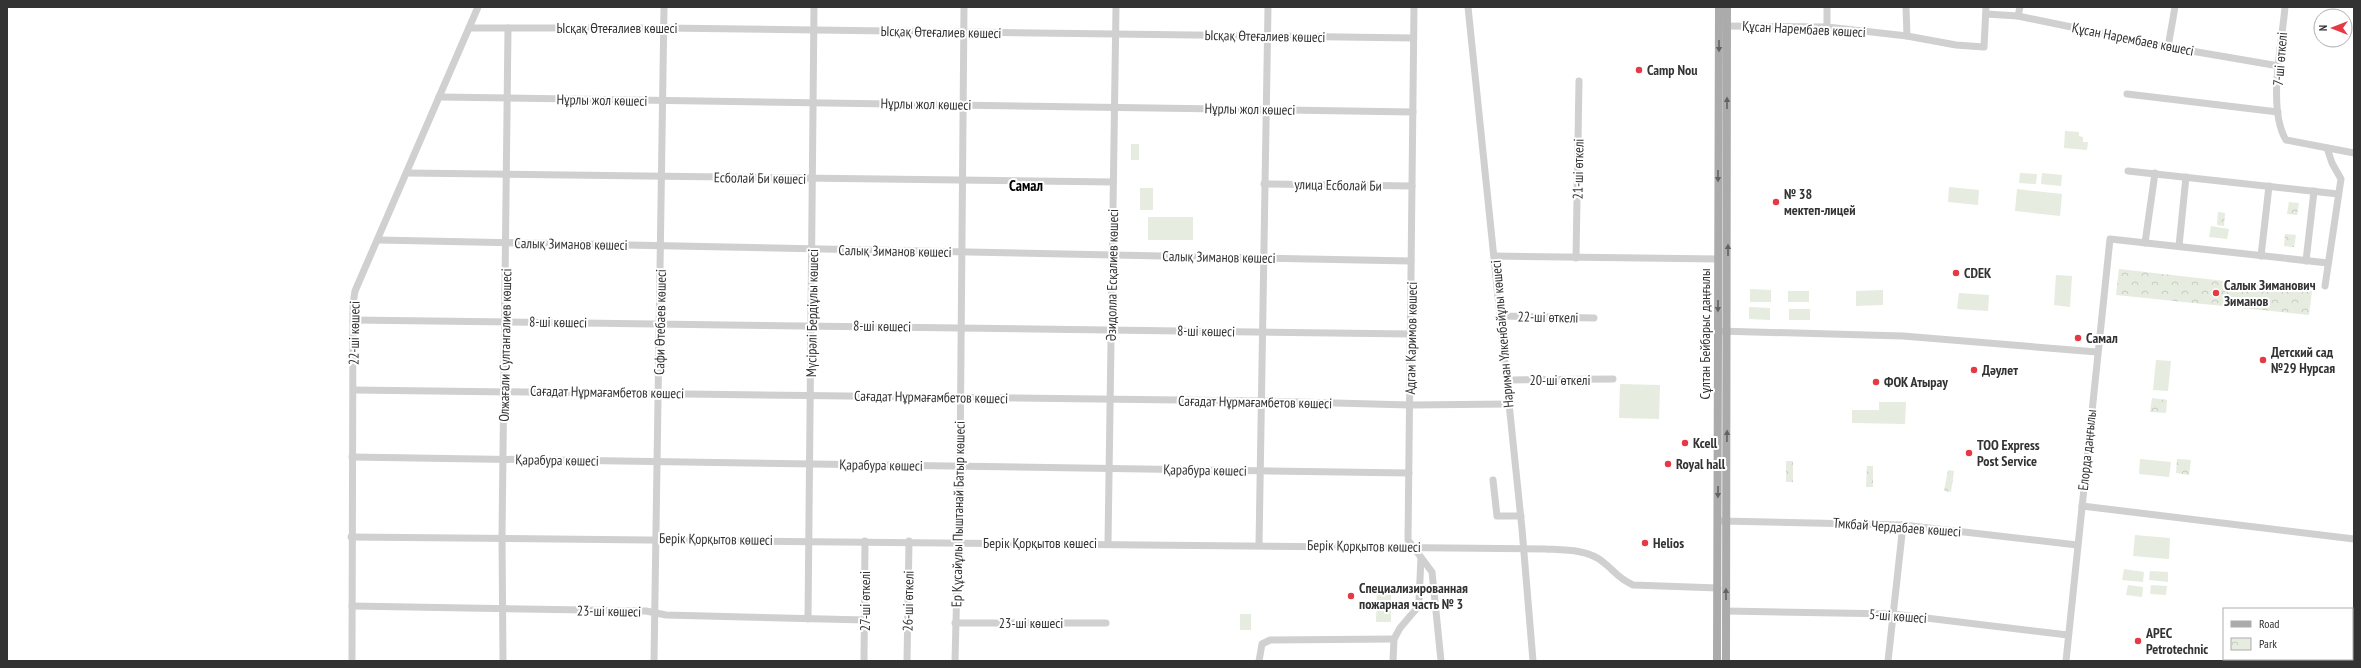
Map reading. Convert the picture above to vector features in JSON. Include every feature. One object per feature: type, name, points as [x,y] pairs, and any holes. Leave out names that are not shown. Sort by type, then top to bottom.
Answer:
[{"type":"main road","name":"Сұлтан Бейбарыс даңғылы","points":[[1719,7],[1723,26],[1728,331],[1726,661]]},
{"type":"main road","name":"Сұлтан Бейбарыс даңғылы","points":[[1717,661],[1718,259],[1723,26],[1727,7]]},
{"type":"street","name":"22-ші көшесі","points":[[352,661],[351,537],[354,390],[353,320],[355,292],[408,173],[478,7]]},
{"type":"street","name":"Сафи Өтебаев көшесі","points":[[654,661],[664,7]]},
{"type":"street","name":"Мүсірәлі Бердіұлы көшесі","points":[[808,619],[810,540],[814,7]]},
{"type":"street","name":"Ер Құсайұлы Пыштанай Батыр көшесі","points":[[955,661],[960,466],[964,7]]},
{"type":"street","name":"Әзидолла Есқалиев көшесі","points":[[1108,543],[1116,7]]},
{"type":"street","points":[[1259,545],[1261,332],[1268,7]]},
{"type":"street","name":"Адгам Каримов көшесі","points":[[1414,7],[1408,540],[1432,572],[1440,661]]},
{"type":"street","name":"Нариман Үлкенбайұлы көшесі","points":[[1468,7],[1508,380],[1508,404],[1521,516],[1533,661]]},
{"type":"street","points":[[1827,7],[1827,27]]},
{"type":"street","points":[[1906,7],[1907,36]]},
{"type":"street","points":[[2018,16],[2020,7]]},
{"type":"street","points":[[2168,47],[2174,7]]},
{"type":"street","name":"7-ші өткелі","points":[[2285,7],[2278,112],[2281,131],[2286,140],[2327,148]]},
{"type":"street","name":"Құсан Нарембаев көшесі","points":[[1723,26],[1827,27],[1907,36],[1956,45],[1984,47],[1986,11],[2018,16],[2168,47],[2280,66]]},
{"type":"street","name":"Ысқақ Өтеғалиев көшесі","points":[[469,28],[664,28],[1413,38]]},
{"type":"street","name":"Олжағали Султангалиев көшесі","points":[[503,661],[502,537],[509,98],[508,28]]},
{"type":"street","name":"21-ші өткелі","points":[[1576,258],[1579,81]]},
{"type":"street","points":[[2127,94],[2278,112]]},
{"type":"street","name":"Нұрлы жол көшесі","points":[[439,97],[1413,112]]},
{"type":"street","points":[[2325,286],[2340,176],[2332,163],[2327,148],[2354,153]]},
{"type":"street","points":[[2128,172],[2338,194]]},
{"type":"street","name":"Есболай Би көшесі","points":[[408,173],[1113,182]]},
{"type":"street","points":[[2155,174],[2145,243],[2328,263]]},
{"type":"street","points":[[2179,246],[2186,177]]},
{"type":"street","name":"улица Есболай Би","points":[[1264,184],[1412,186]]},
{"type":"street","points":[[2261,256],[2269,186]]},
{"type":"street","points":[[2306,261],[2314,191]]},
{"type":"street","name":"Елорда даңғылы","points":[[2066,661],[2097,352],[2110,239],[2145,243]]},
{"type":"street","name":"Салық Зиманов көшесі","points":[[379,240],[1411,262]]},
{"type":"street","points":[[1495,256],[1718,259]]},
{"type":"street","name":"22-ші өткелі","points":[[1501,316],[1594,318]]},
{"type":"street","name":"8-шi көшесi","points":[[353,320],[1411,334]]},
{"type":"street","points":[[1718,331],[1903,336],[2097,352]]},
{"type":"street","name":"20-ші өткелі","points":[[1508,380],[1613,379]]},
{"type":"street","name":"Сағадат Нұрмағамбетов көшесі","points":[[354,390],[659,392],[960,398],[1261,401],[1410,405],[1508,404]]},
{"type":"street","name":"Қарабура көшесі","points":[[352,457],[1409,473]]},
{"type":"street","points":[[1494,480],[1497,516],[1521,516]]},
{"type":"street","points":[[2082,506],[2354,539]]},
{"type":"street","name":"Тмкбай Чердабаев көшесі","points":[[1717,522],[1904,525],[2077,545]]},
{"type":"street","points":[[1888,661],[1904,525]]},
{"type":"street","name":"Берік Қорқытов көшесі","points":[[351,537],[502,537],[1413,546],[1570,550],[1591,555],[1603,561],[1620,580],[1632,585],[1718,588]]},
{"type":"street","name":"27-ші өткелі","points":[[864,661],[865,541]]},
{"type":"street","name":"26-ші өткелі","points":[[907,661],[909,541]]},
{"type":"street","points":[[1393,661],[1394,639],[1400,628],[1417,608],[1419,600],[1421,558]]},
{"type":"street","name":"23-шi көшесi","points":[[352,606],[502,608],[655,613],[666,615],[865,620]]},
{"type":"street","name":"5-ші көшесі","points":[[1726,611],[1893,614],[2068,635]]},
{"type":"street","name":"23-шi көшесi","points":[[955,623],[1106,623]]},
{"type":"street","points":[[1259,661],[1262,644],[1270,640],[1394,639]]},
{"type":"green space","points":[[2065,131],[2079,132],[2079,136],[2083,137],[2083,142],[2088,142],[2087,150],[2064,148]]},
{"type":"green space","points":[[1131,144],[1139,144],[1139,160],[1131,160]]},
{"type":"green space","points":[[2020,173],[2037,174],[2036,184],[2019,183]]},
{"type":"green space","points":[[2042,173],[2062,175],[2061,186],[2041,184]]},
{"type":"green space","points":[[1949,187],[1979,190],[1978,205],[1948,202]]},
{"type":"green space","points":[[1140,188],[1153,188],[1153,210],[1140,210]]},
{"type":"green space","points":[[2017,189],[2062,194],[2060,216],[2015,211]]},
{"type":"green space","points":[[2289,202],[2299,203],[2297,215],[2287,214]]},
{"type":"green space","points":[[2218,212],[2225,213],[2224,226],[2217,225]]},
{"type":"green space","points":[[1148,217],[1193,217],[1193,240],[1148,240]]},
{"type":"green space","points":[[2211,226],[2229,229],[2227,239],[2209,237]]},
{"type":"green space","points":[[2285,234],[2296,235],[2294,247],[2284,246]]},
{"type":"green space","points":[[2119,269],[2312,291],[2309,315],[2116,295]]},
{"type":"green space","points":[[2056,275],[2072,276],[2070,307],[2054,305]]},
{"type":"green space","points":[[1750,289],[1771,290],[1771,302],[1750,302]]},
{"type":"green space","points":[[1883,290],[1883,305],[1856,306],[1856,291]]},
{"type":"green space","points":[[1788,291],[1809,291],[1809,302],[1788,302]]},
{"type":"green space","points":[[1959,293],[1989,295],[1988,311],[1957,309]]},
{"type":"green space","points":[[1749,307],[1770,308],[1770,320],[1749,319]]},
{"type":"green space","points":[[1789,309],[1810,309],[1810,320],[1789,320]]},
{"type":"green space","points":[[2156,360],[2171,361],[2168,391],[2153,390]]},
{"type":"green space","points":[[1620,384],[1660,385],[1659,419],[1619,418]]},
{"type":"green space","points":[[2152,398],[2167,400],[2166,413],[2150,412]]},
{"type":"green space","points":[[1879,402],[1906,402],[1905,424],[1852,423],[1852,410],[1879,410]]},
{"type":"green space","points":[[2140,459],[2171,462],[2169,477],[2139,474]]},
{"type":"green space","points":[[2177,459],[2191,460],[2189,475],[2176,473]]},
{"type":"green space","points":[[1786,461],[1793,461],[1793,482],[1786,482]]},
{"type":"green space","points":[[1867,466],[1873,466],[1873,487],[1866,487]]},
{"type":"green space","points":[[1948,470],[1954,471],[1951,492],[1944,491]]},
{"type":"green space","points":[[2135,535],[2170,538],[2169,559],[2133,556]]},
{"type":"green space","points":[[2124,569],[2144,572],[2143,582],[2122,580]]},
{"type":"green space","points":[[2150,571],[2168,572],[2168,582],[2149,580]]},
{"type":"green space","points":[[2128,585],[2143,587],[2142,597],[2126,595]]},
{"type":"green space","points":[[2151,585],[2167,586],[2166,595],[2150,594]]},
{"type":"green space","points":[[1377,592],[1391,593],[1391,622],[1376,622]]},
{"type":"green space","points":[[1240,614],[1251,614],[1251,630],[1240,630]]},
{"type":"place","name":"Camp Nou","points":[[1639,70]]},
{"type":"place","name":"№ 38 мектеп-лицей","points":[[1776,202]]},
{"type":"place","name":"CDEK","points":[[1956,273]]},
{"type":"place","name":"Салык Зиманович Зиманов","points":[[2216,293]]},
{"type":"place","name":"Самал","points":[[2078,338]]},
{"type":"place","name":"Детский сад №29 Нурсая","points":[[2263,360]]},
{"type":"place","name":"Дәулет","points":[[1974,370]]},
{"type":"place","name":"ФОК Атырау","points":[[1876,382]]},
{"type":"place","name":"Kcell","points":[[1685,443]]},
{"type":"place","name":"ТОО Express Post Service","points":[[1969,453]]},
{"type":"place","name":"Royal hall","points":[[1668,464]]},
{"type":"place","name":"Helios","points":[[1645,543]]},
{"type":"place","name":"Специализированная пожарная часть № 3","points":[[1351,596]]},
{"type":"place","name":"APEC Petrotechnic","points":[[2138,641]]},
{"type":"district","name":"Самал","points":[[1026,185]]}]
